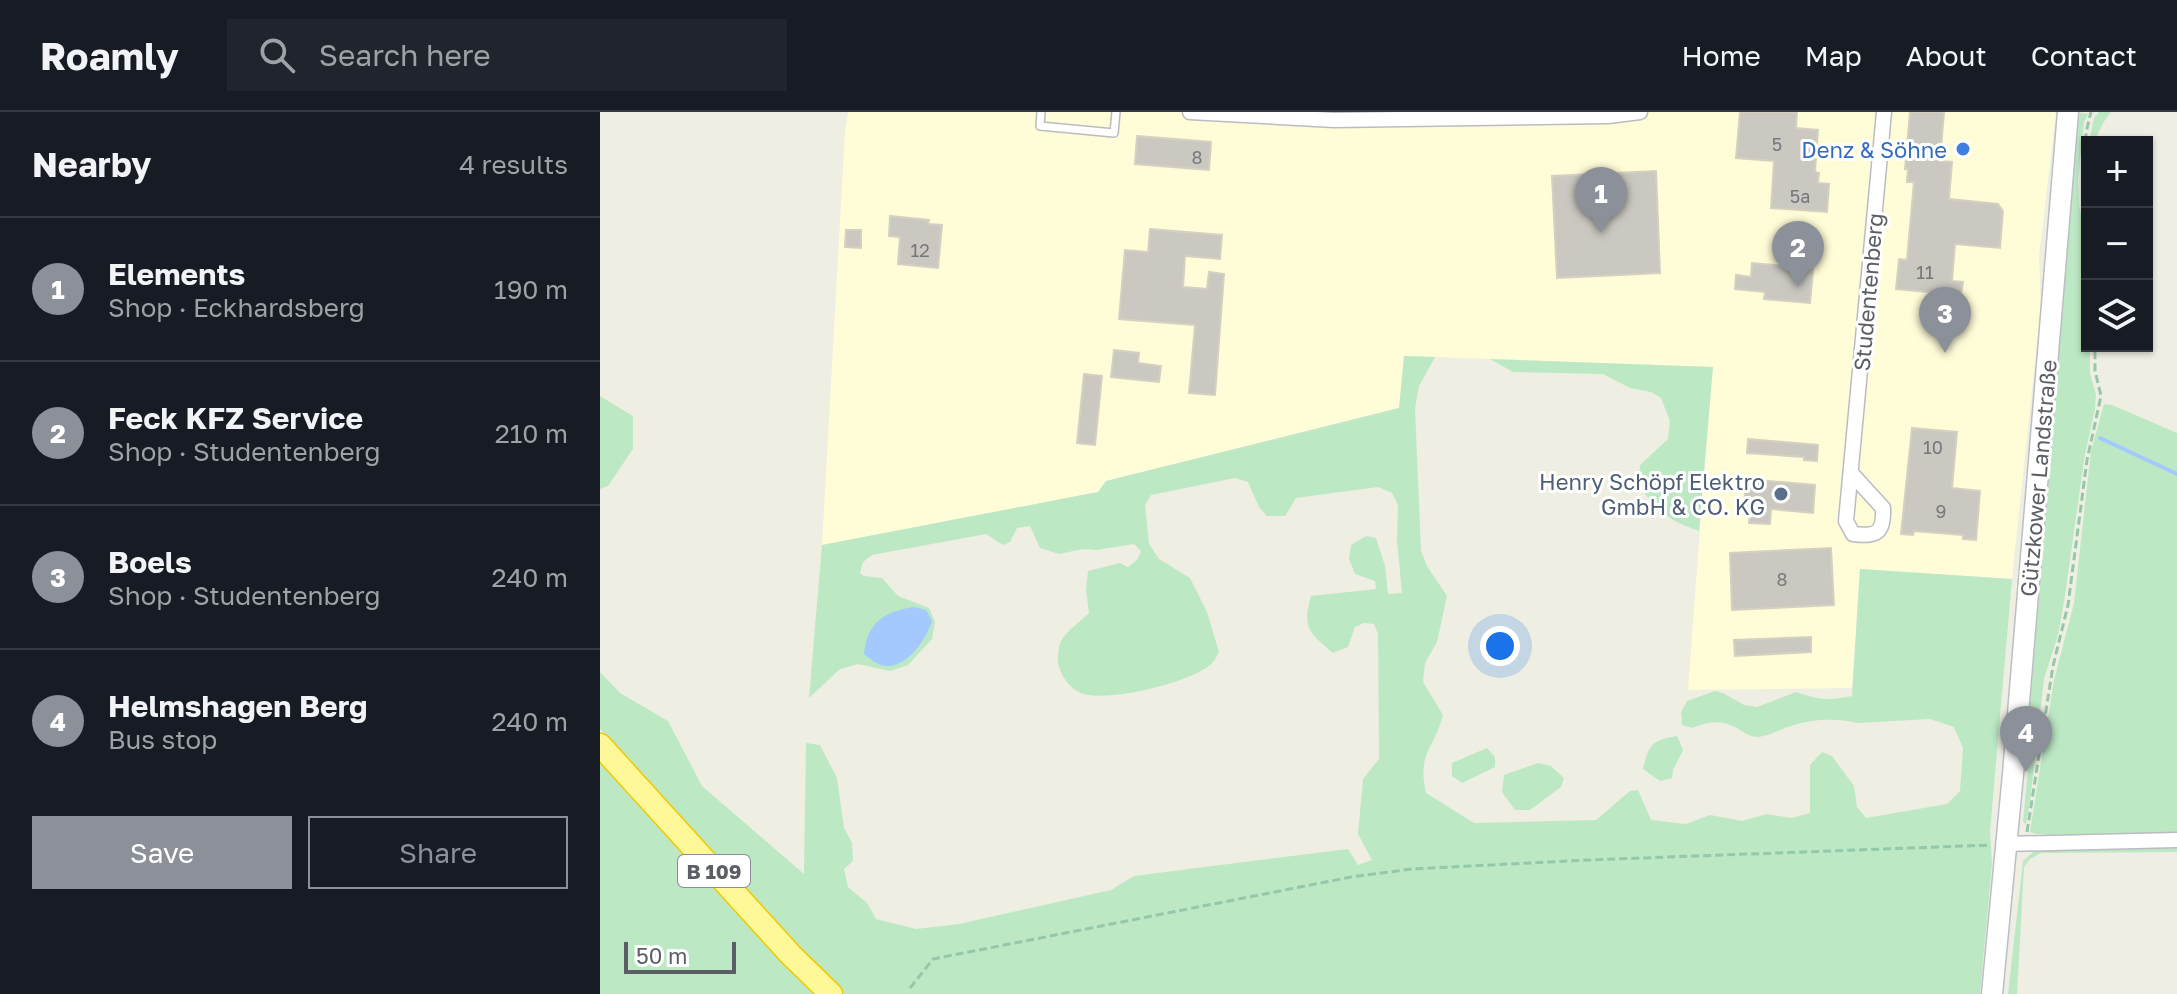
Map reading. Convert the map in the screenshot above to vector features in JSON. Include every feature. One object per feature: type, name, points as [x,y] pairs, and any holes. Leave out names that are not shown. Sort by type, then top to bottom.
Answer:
[{"type":"highway","name":"B 109","points":[[600,745],[790,954],[831,994]]},
{"type":"main road","name":"Gützkower Landstraße","points":[[1992,994],[2015,844],[2068,112]]},
{"type":"street","points":[[1190,112],[1334,120],[1439,116],[1608,116],[1640,112]]},
{"type":"street","name":"Studentenberg","points":[[1851,473],[1884,112]]},
{"type":"street","points":[[2015,844],[2177,840]]},
{"type":"lane","points":[[1041,112],[1040,126],[1114,133],[1116,112]]},
{"type":"path","points":[[2086,208],[2084,152],[2091,112]]},
{"type":"path","points":[[910,988],[933,959],[1351,877],[1412,869],[2015,844],[2068,605],[2087,460],[2101,396],[2095,371],[2095,352]]},
{"type":"shaded area","points":[[848,112],[2054,112],[2039,256],[2041,306],[2012,579],[1860,569],[1852,688],[1688,690],[1712,367],[1405,356],[1399,408],[1106,481],[1098,492],[822,545]]},
{"type":"green space","points":[[2099,112],[2111,112],[2097,136],[2090,136],[2094,118]]},
{"type":"green space","points":[[2080,113],[2088,114],[2081,136],[2078,180],[2081,213],[2081,352],[2090,352],[2095,409],[2085,454],[2058,635],[2044,679],[2026,824],[2023,822],[2028,769],[2024,768]]},
{"type":"green space","points":[[1404,356],[1435,357],[1419,386],[1415,408],[1421,551],[1447,596],[1437,642],[1425,663],[1423,682],[1443,715],[1425,760],[1426,793],[1474,823],[1596,820],[1630,791],[1638,790],[1651,820],[1686,824],[1710,815],[1742,821],[1767,814],[1791,818],[1810,813],[1810,765],[1822,752],[1832,756],[1854,786],[1857,807],[1866,818],[1947,804],[1960,791],[1963,748],[1954,727],[1930,719],[1857,723],[1826,720],[1801,723],[1758,737],[1718,722],[1692,728],[1682,725],[1681,712],[1687,701],[1715,691],[1744,705],[1757,707],[1796,692],[1824,699],[1852,696],[1860,569],[2012,579],[1990,831],[1992,864],[1980,994],[843,994],[683,825],[600,729],[600,672],[620,693],[668,721],[702,786],[804,874],[806,743],[820,745],[837,778],[844,828],[852,843],[853,861],[844,869],[848,887],[867,903],[876,919],[916,929],[959,924],[1111,890],[1134,876],[1348,849],[1358,865],[1372,860],[1358,834],[1363,779],[1379,759],[1378,634],[1374,624],[1364,623],[1355,627],[1348,647],[1333,653],[1313,634],[1307,616],[1311,596],[1376,589],[1375,581],[1355,574],[1349,559],[1351,545],[1366,536],[1376,538],[1385,566],[1388,594],[1402,593],[1397,541],[1398,505],[1392,493],[1378,487],[1296,498],[1285,516],[1267,516],[1259,507],[1248,482],[1235,478],[1151,495],[1145,505],[1149,544],[1159,559],[1190,578],[1207,612],[1219,652],[1212,663],[1188,677],[1131,693],[1096,696],[1079,692],[1063,677],[1058,659],[1063,638],[1089,613],[1086,590],[1088,571],[1120,563],[1128,567],[1137,560],[1141,551],[1134,544],[1059,554],[1040,548],[1030,526],[1017,528],[1010,542],[1003,545],[986,534],[872,555],[863,562],[860,573],[882,578],[898,596],[929,608],[935,622],[932,639],[908,665],[890,671],[858,664],[840,669],[809,698],[822,545],[1098,492],[1106,481],[1399,408]]},
{"type":"green space","points":[[1490,359],[1713,367],[1699,531],[1681,524],[1657,508],[1640,482],[1640,465],[1668,439],[1670,421],[1661,398],[1651,392],[1630,388],[1603,374],[1513,372]]},
{"type":"green space","points":[[600,396],[633,416],[633,449],[608,486],[600,489]]},
{"type":"green space","points":[[2104,404],[2177,433],[2177,832],[2077,836],[2036,834],[2030,832],[2054,680],[2074,603],[2091,451]]},
{"type":"green space","points":[[1677,736],[1683,750],[1672,778],[1660,781],[1643,769],[1647,754],[1656,742]]},
{"type":"green space","points":[[1487,748],[1495,757],[1495,767],[1462,783],[1452,776],[1452,763]]},
{"type":"green space","points":[[600,754],[818,994],[600,994]]},
{"type":"green space","points":[[1538,763],[1551,766],[1564,778],[1561,787],[1530,810],[1515,810],[1502,792],[1504,775]]},
{"type":"green space","points":[[2177,844],[2177,852],[2041,853],[2030,859],[2024,867],[2017,994],[2008,994],[2023,861],[2034,851],[2045,848]]},
{"type":"water","points":[[914,607],[926,610],[932,621],[913,653],[890,666],[879,664],[864,654],[869,634],[879,620]]},
{"type":"building","points":[[1740,112],[1797,112],[1796,128],[1818,130],[1815,172],[1819,173],[1818,183],[1829,184],[1827,212],[1771,208],[1774,161],[1736,158]]},
{"type":"building","points":[[1910,112],[1944,112],[1940,161],[1952,162],[1949,199],[1998,204],[2003,211],[2000,248],[1955,244],[1952,281],[1963,282],[1961,295],[1896,289],[1899,259],[1907,260],[1914,182],[1907,182],[1908,169],[1905,169]]},
{"type":"building","points":[[1137,136],[1211,142],[1209,170],[1135,164]]},
{"type":"building","points":[[1656,171],[1660,273],[1557,278],[1552,176]]},
{"type":"building","points":[[890,216],[929,220],[928,224],[942,225],[938,268],[898,264],[900,237],[889,236]]},
{"type":"building","points":[[1150,229],[1222,235],[1220,259],[1185,256],[1183,287],[1207,289],[1209,272],[1224,274],[1215,395],[1189,393],[1195,325],[1119,319],[1125,250],[1148,252]]},
{"type":"building","points":[[846,230],[861,230],[861,248],[845,247]]},
{"type":"building","points":[[1794,247],[1815,249],[1810,303],[1764,299],[1765,292],[1735,289],[1736,275],[1751,277],[1752,263],[1785,266],[1786,251],[1794,251]]},
{"type":"building","points":[[1114,350],[1139,353],[1138,363],[1161,366],[1159,382],[1111,377]]},
{"type":"building","points":[[1084,374],[1102,376],[1095,445],[1077,443]]},
{"type":"building","points":[[1912,428],[1957,432],[1952,488],[1980,491],[1976,540],[1963,539],[1963,535],[1914,531],[1913,535],[1901,534]]},
{"type":"building","points":[[1748,439],[1818,445],[1817,461],[1804,460],[1804,457],[1747,453]]},
{"type":"building","points":[[1746,479],[1815,485],[1813,513],[1771,509],[1770,524],[1749,523],[1751,507],[1744,507]]},
{"type":"building","points":[[1831,548],[1834,605],[1732,610],[1730,553]]},
{"type":"building","points":[[1811,637],[1811,652],[1735,656],[1734,640]]},
{"type":"waterway","points":[[2100,438],[2177,474]]},
{"type":"place","name":"Denz & Söhne","points":[[1963,149]]},
{"type":"place","name":"Elements","points":[[1601,233]]},
{"type":"place","name":"Feck KFZ Service","points":[[1798,287]]},
{"type":"place","name":"Boels","points":[[1945,353]]},
{"type":"place","name":"Henry Schöpf Elektro GmbH & CO. KG","points":[[1781,494]]},
{"type":"place","name":"Helmshagen Berg","points":[[2026,772]]}]
